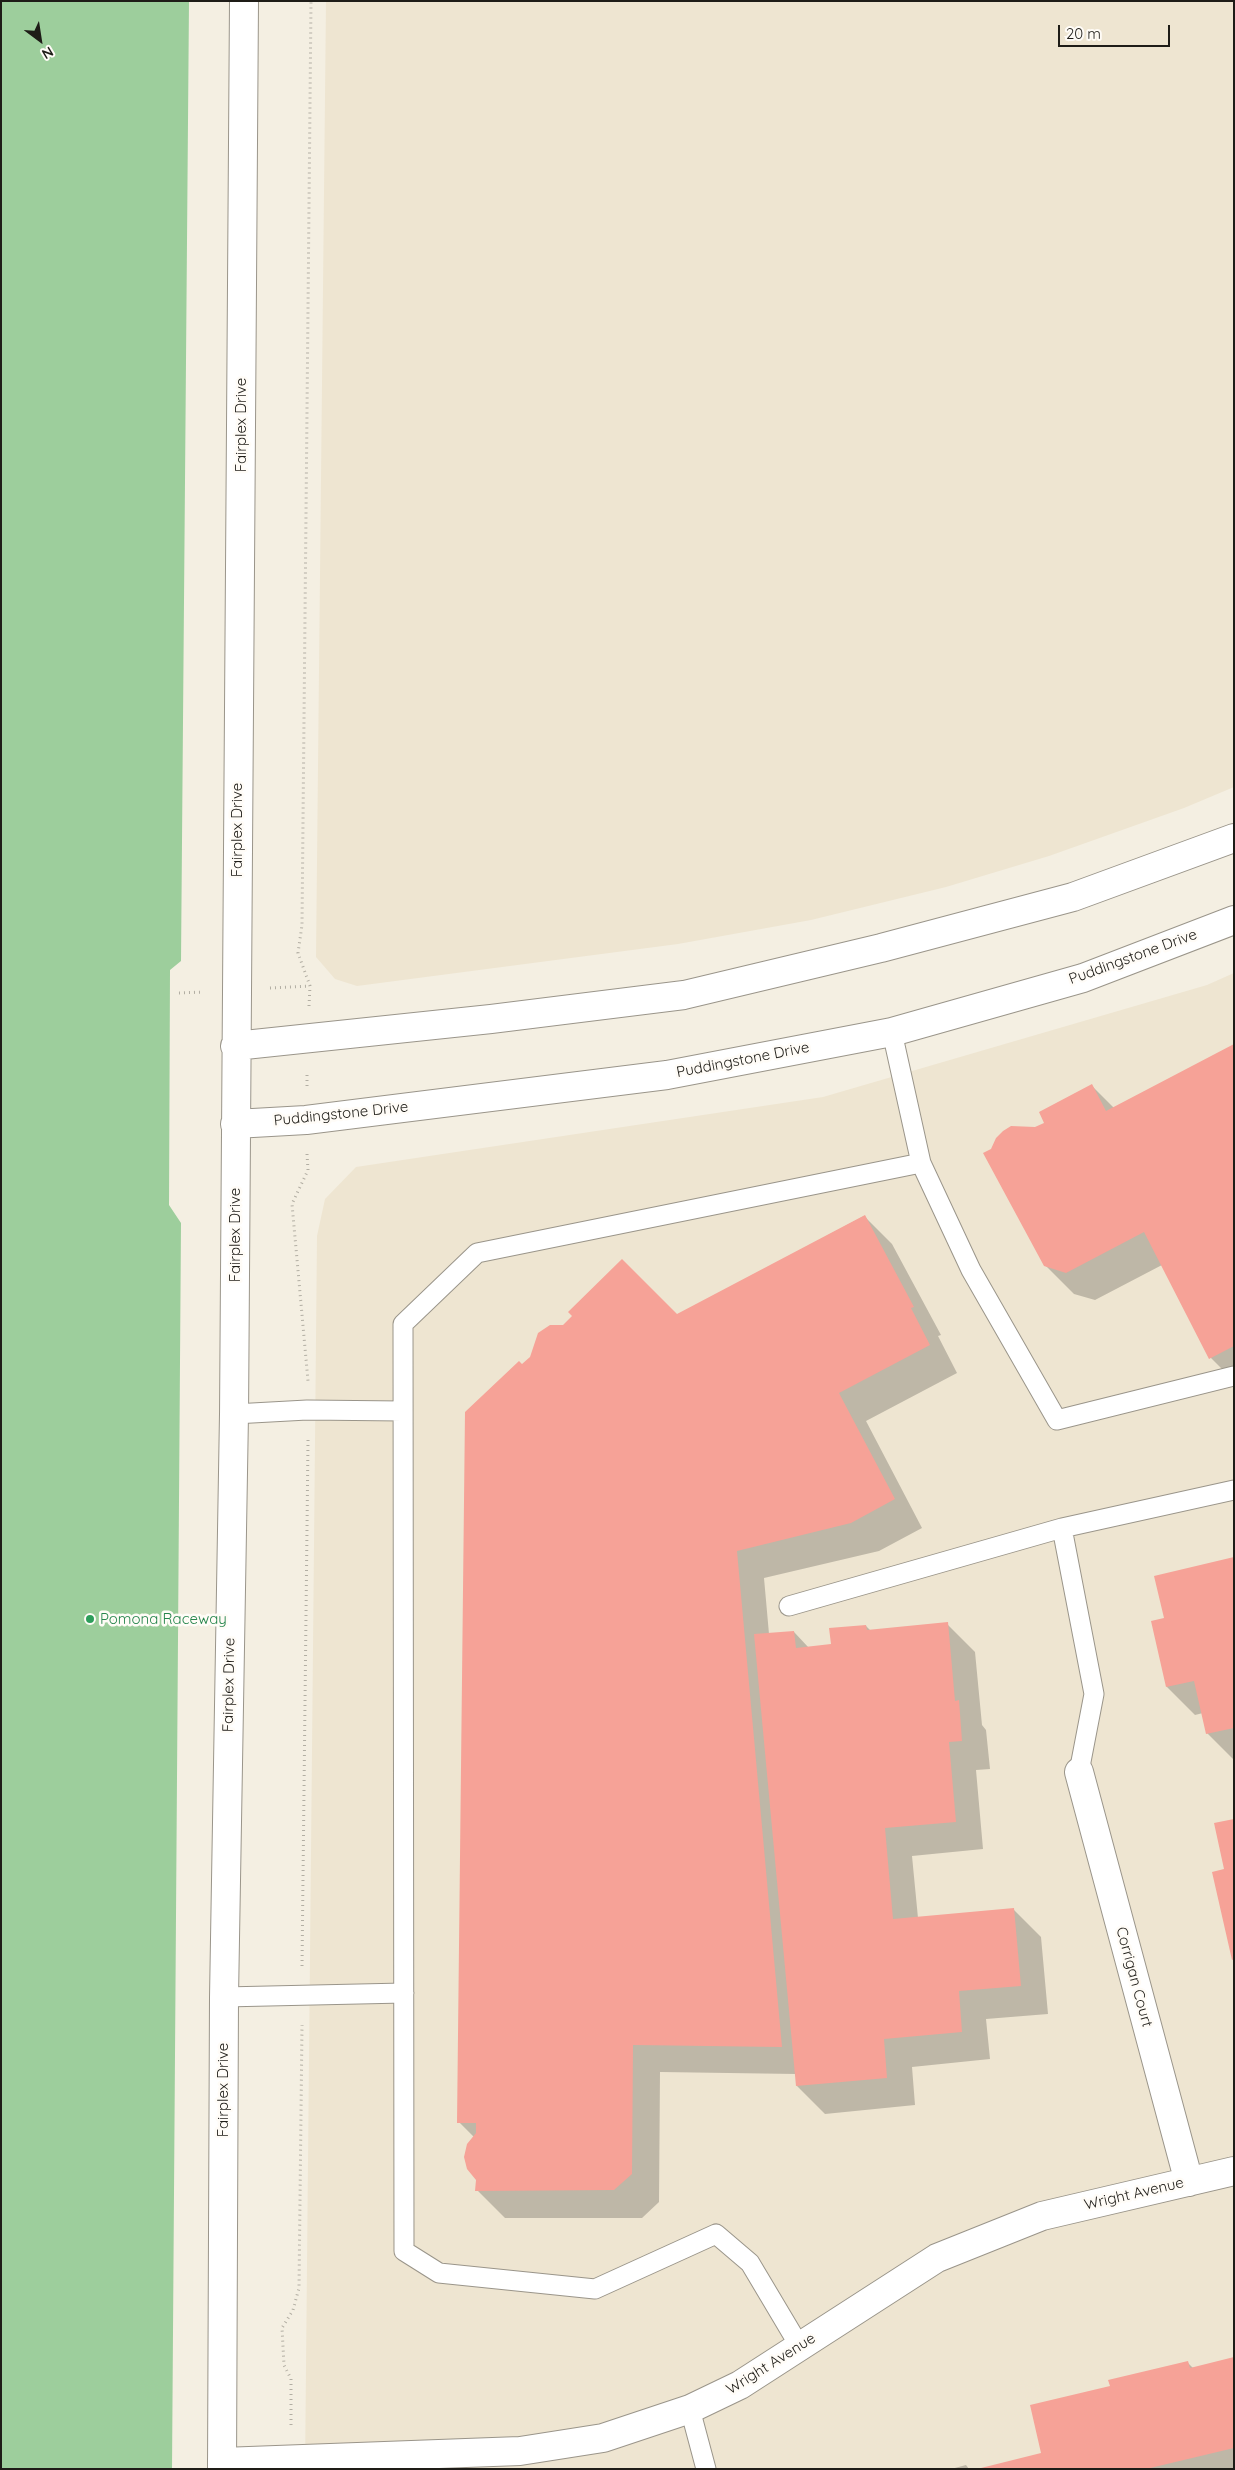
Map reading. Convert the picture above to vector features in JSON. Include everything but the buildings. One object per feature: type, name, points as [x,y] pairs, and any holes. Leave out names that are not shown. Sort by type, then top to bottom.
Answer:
[{"type":"street","name":"Fairplex Drive","points":[[222,2465],[224,1997],[234,1414],[235,1046],[244,1]]},
{"type":"street","points":[[235,1046],[684,995],[881,948],[1073,897],[1234,838]]},
{"type":"street","name":"Puddingstone Drive","points":[[235,1124],[306,1120],[667,1075],[892,1032],[1083,978],[1234,920]]},
{"type":"street","name":"Corrigan Court","points":[[1079,1772],[1189,2182]]},
{"type":"street","name":"Wright Avenue","points":[[222,2465],[520,2451],[603,2438],[690,2409],[740,2385],[937,2258],[1042,2216],[1234,2171]]},
{"type":"lane","points":[[892,1032],[921,1163],[971,1270],[1057,1420],[1234,1376]]},
{"type":"lane","points":[[800,2347],[750,2263],[716,2234],[595,2289],[440,2273],[404,2251],[403,1324],[477,1253],[921,1163]]},
{"type":"lane","points":[[234,1414],[307,1410],[402,1411]]},
{"type":"lane","points":[[789,1606],[1062,1528],[1234,1490]]},
{"type":"lane","points":[[1062,1528],[1094,1694],[1079,1772]]},
{"type":"lane","points":[[224,1997],[404,1993]]},
{"type":"lane","points":[[690,2409],[706,2469]]},
{"type":"path","points":[[291,2379],[284,2365],[282,2328],[293,2310],[299,2288],[308,1378],[292,1204],[308,1170],[306,1120],[310,986],[298,953],[302,925],[311,1]]},
{"type":"shaded area","points":[[326,1],[1234,1],[1234,787],[1184,808],[1049,856],[946,887],[811,920],[678,944],[357,986],[335,979],[316,957]]},
{"type":"shaded area","points":[[1234,973],[1234,2469],[305,2469],[317,1236],[325,1199],[356,1167],[823,1097],[1207,985]]},
{"type":"green space","name":"Pomona Raceway","points":[[1,1],[189,1],[181,961],[170,970],[169,1205],[181,1223],[172,2469],[1,2469]]},
{"type":"place","name":"Pomona Raceway","points":[[90,1619]]}]
